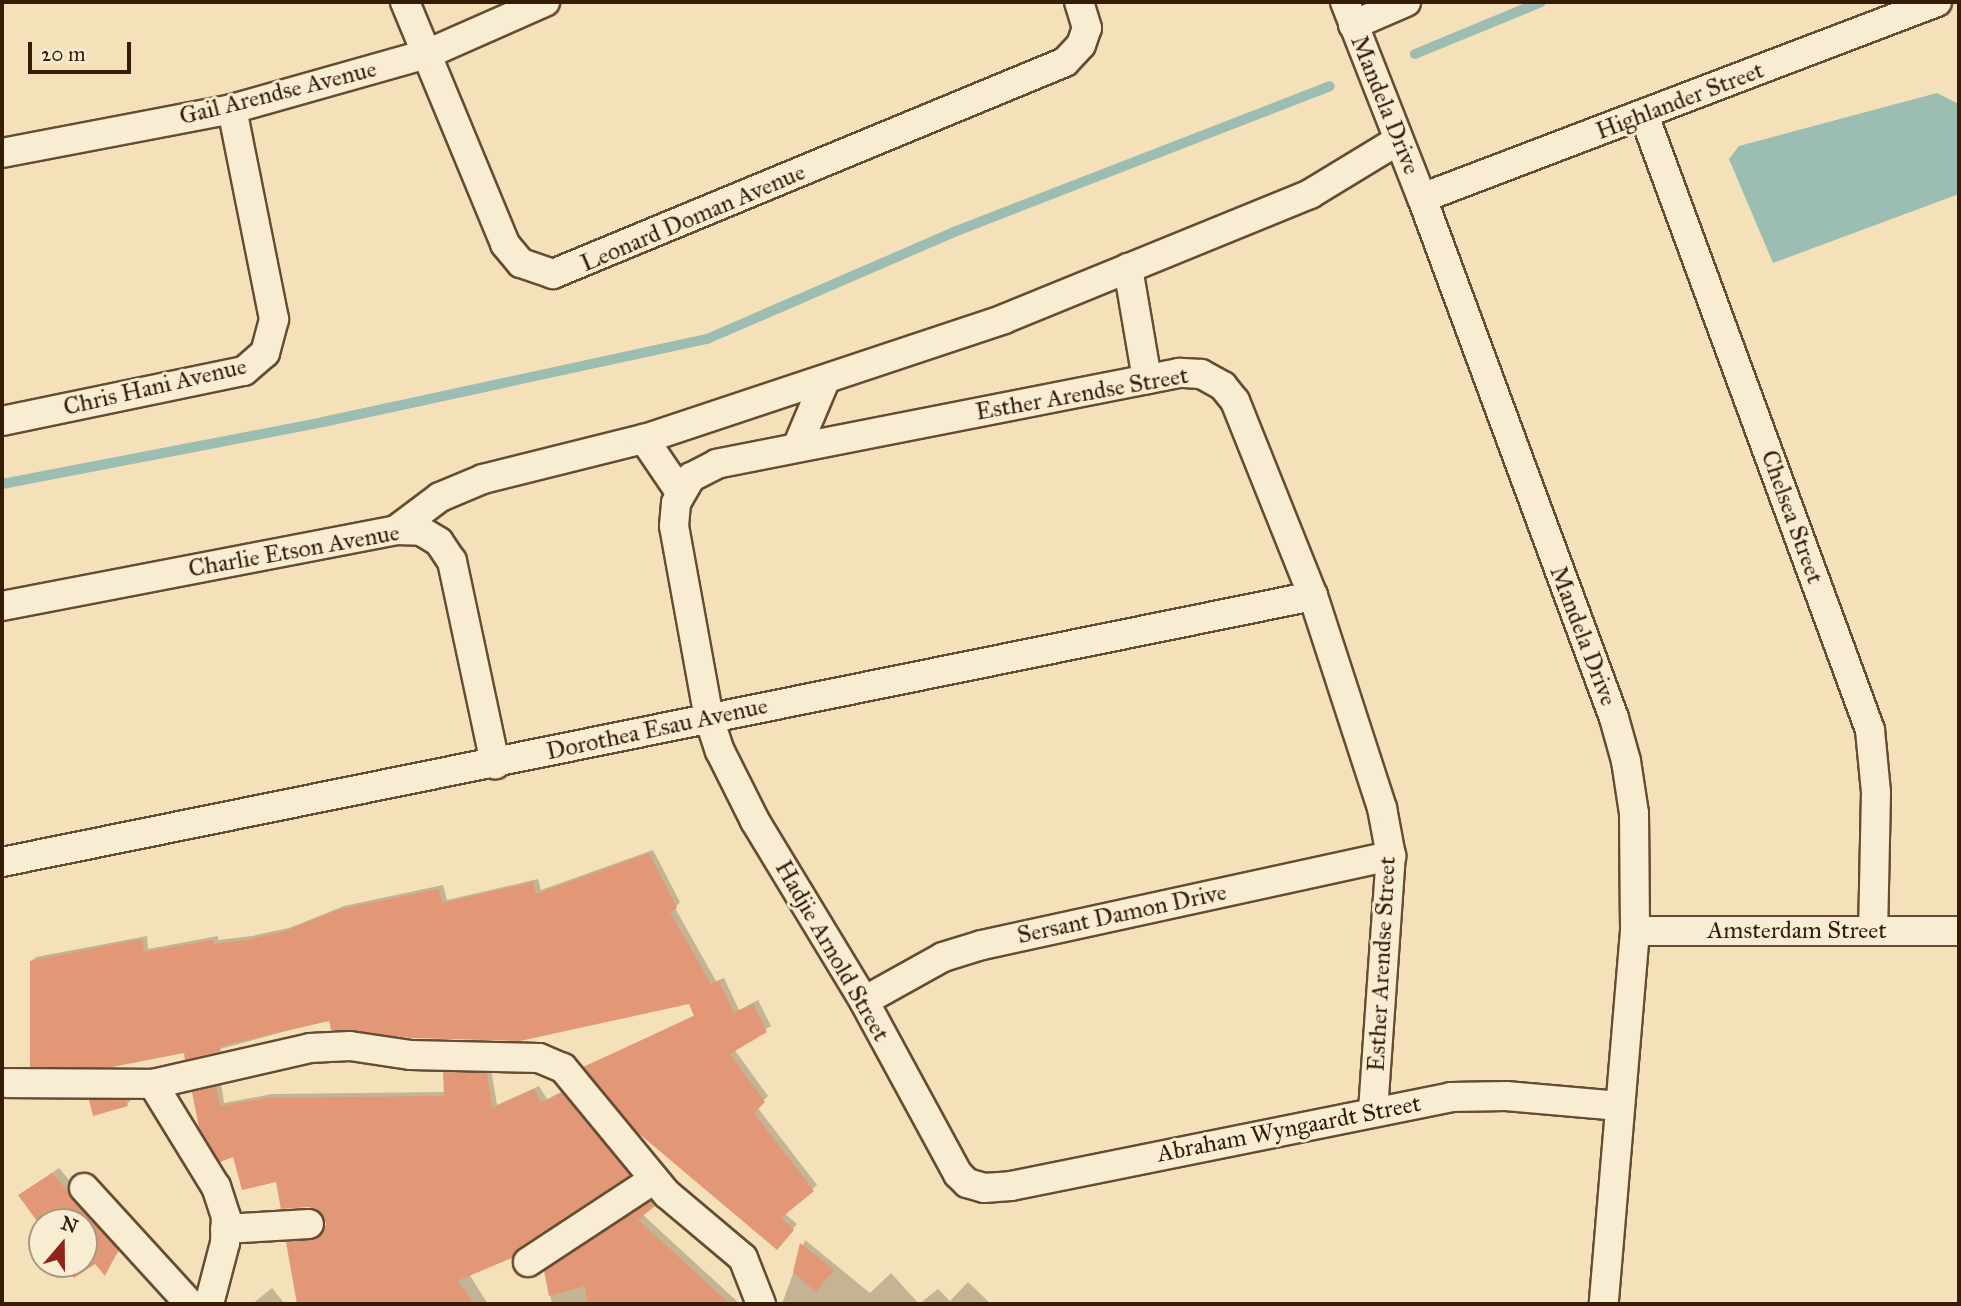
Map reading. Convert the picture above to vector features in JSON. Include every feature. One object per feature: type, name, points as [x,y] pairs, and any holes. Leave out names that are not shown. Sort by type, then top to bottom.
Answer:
[{"type":"street","name":"Leonard Doman Avenue","points":[[405,2],[505,244],[521,263],[553,274],[1065,62],[1076,52],[1087,29],[1079,2]]},
{"type":"street","name":"Gail Arendse Avenue","points":[[2,153],[232,109],[427,54],[545,2]]},
{"type":"street","points":[[1353,24],[1406,2]]},
{"type":"street","name":"Highlander Street","points":[[1422,198],[1937,2]]},
{"type":"street","name":"Mandela Drive","points":[[1353,24],[1397,141],[1422,198],[1614,718],[1634,813],[1635,931],[1604,1304]]},
{"type":"street","name":"Chris Hani Avenue","points":[[2,421],[244,371],[265,353],[274,319],[232,109]]},
{"type":"street","name":"Chelsea Street","points":[[1644,115],[1870,730],[1876,792],[1873,931]]},
{"type":"street","points":[[396,530],[440,497],[483,479],[644,439],[824,383],[1004,319],[1310,194],[1397,141]]},
{"type":"street","points":[[1128,268],[1147,379]]},
{"type":"street","name":"Esther Arendse Street","points":[[680,492],[706,467],[1147,379],[1191,372],[1210,377],[1230,392],[1313,596],[1382,808],[1391,856],[1373,1111]]},
{"type":"street","points":[[797,447],[824,383]]},
{"type":"street","points":[[644,439],[680,492],[674,526],[709,718]]},
{"type":"street","name":"Charlie Etson Avenue","points":[[2,606],[396,530],[428,534],[452,561],[495,764]]},
{"type":"street","name":"Dorothea Esau Avenue","points":[[2,862],[1313,596]]},
{"type":"street","name":"Hadjie Arnold Street","points":[[709,718],[755,821],[864,1001],[963,1179]]},
{"type":"street","name":"Sersant Damon Drive","points":[[864,1001],[943,957],[982,944],[1391,856]]},
{"type":"street","name":"Amsterdam Street","points":[[1635,931],[1959,931]]},
{"type":"street","points":[[7,1083],[153,1084],[310,1048],[350,1046],[411,1055],[539,1058],[569,1075],[653,1180],[743,1258],[761,1304]]},
{"type":"street","points":[[153,1084],[216,1187],[225,1229],[209,1304]]},
{"type":"street","name":"Abraham Wyngaardt Street","points":[[963,1179],[978,1188],[1011,1186],[1451,1097],[1506,1096],[1620,1107]]},
{"type":"street","points":[[528,1262],[653,1180]]},
{"type":"street","points":[[84,1188],[190,1304]]},
{"type":"street","points":[[225,1229],[309,1224]]},
{"type":"water","points":[[1937,93],[1959,104],[1959,194],[1773,263],[1729,159],[1739,146]]},
{"type":"building","points":[[649,853],[677,908],[670,912],[711,984],[719,981],[734,1013],[753,1004],[767,1032],[730,1054],[765,1102],[754,1113],[814,1191],[781,1218],[794,1230],[777,1250],[637,1132],[583,1067],[694,1016],[689,1004],[520,1041],[412,1038],[331,1030],[329,1021],[220,1046],[221,1051],[185,1060],[184,1053],[112,1067],[30,1067],[30,961],[142,939],[144,952],[213,940],[214,944],[246,940],[283,932],[337,910],[438,889],[443,903],[533,882],[536,894]]},
{"type":"building","points":[[443,1072],[487,1073],[492,1108],[534,1089],[541,1103],[562,1093],[630,1175],[519,1248],[512,1258],[457,1281],[475,1304],[297,1304],[286,1242],[319,1237],[326,1224],[323,1215],[309,1207],[281,1209],[276,1182],[242,1190],[233,1157],[220,1162],[199,1128],[192,1092],[216,1087],[220,1106],[266,1098],[444,1096]]},
{"type":"building","points":[[89,1100],[126,1100],[128,1106],[93,1116]]},
{"type":"building","points":[[52,1173],[82,1208],[28,1209],[18,1195]]},
{"type":"building","points":[[651,1201],[655,1206],[638,1220],[730,1304],[587,1304],[585,1286],[549,1296],[544,1271]]},
{"type":"building","points":[[98,1227],[118,1250],[105,1276],[98,1268]]},
{"type":"building","points":[[800,1243],[834,1270],[816,1292],[793,1272]]},
{"type":"waterway","points":[[1415,54],[1541,2]]},
{"type":"waterway","points":[[2,484],[323,422],[707,339],[954,232],[1330,86]]}]
